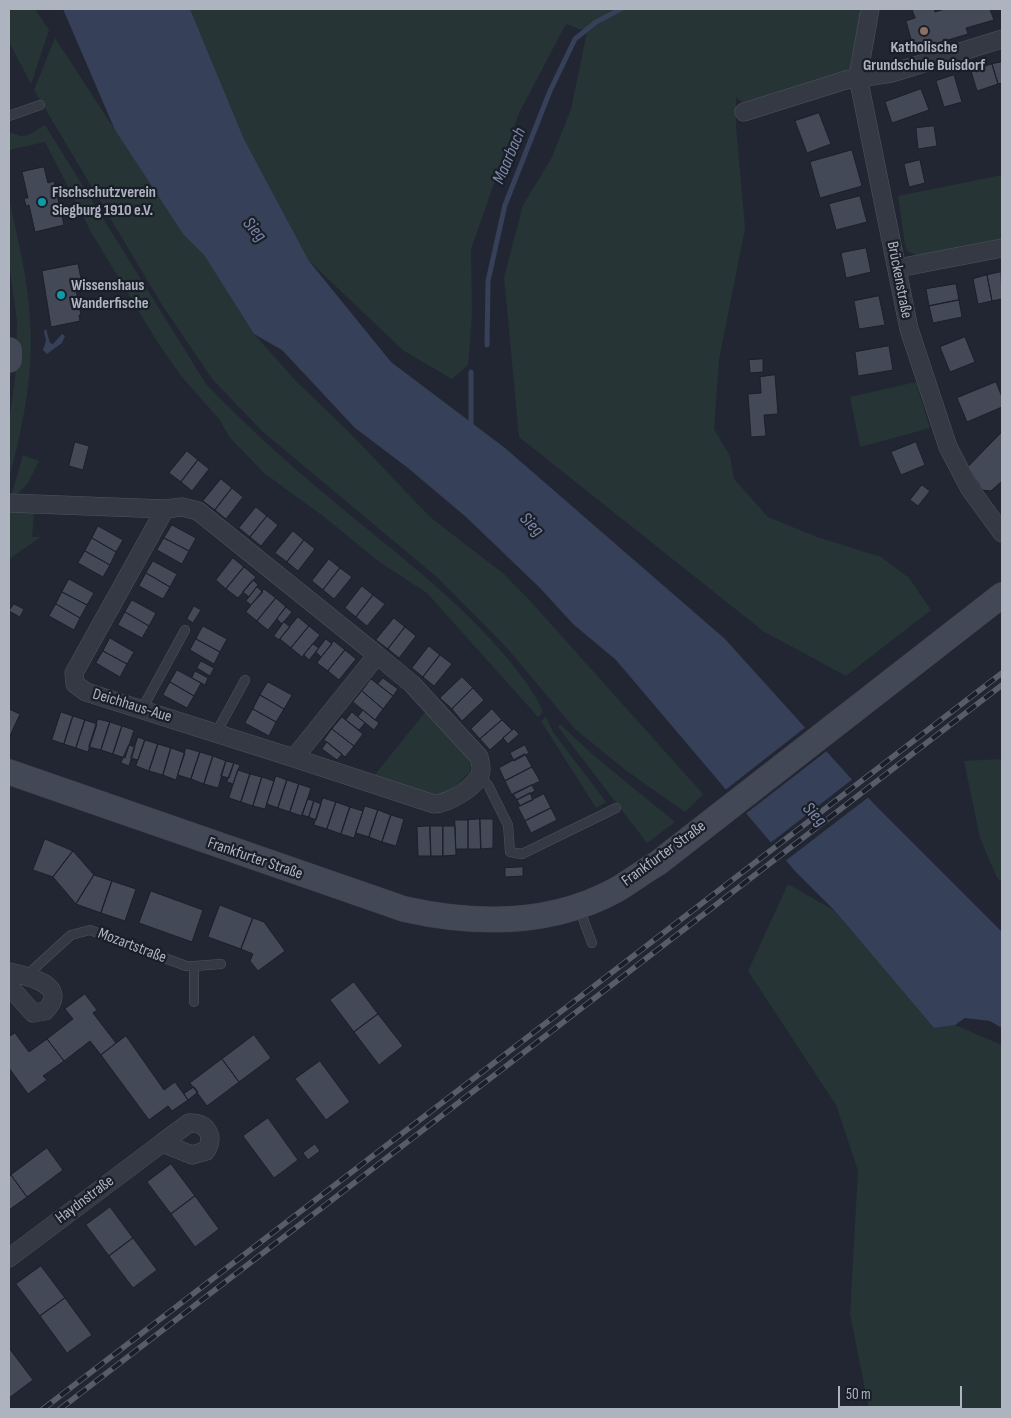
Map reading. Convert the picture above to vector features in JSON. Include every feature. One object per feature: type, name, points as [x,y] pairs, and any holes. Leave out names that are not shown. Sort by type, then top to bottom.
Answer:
[{"type":"main road","points":[[9,350],[9,360]]},
{"type":"main road","name":"Frankfurter Straße","points":[[9,772],[404,909],[442,918],[484,921],[544,915],[579,906],[616,890],[658,862],[1002,595]]},
{"type":"street","name":"Brückenstraße","points":[[870,9],[858,77],[909,329],[948,447],[970,489],[1002,533]]},
{"type":"street","points":[[744,112],[858,77],[892,73],[1002,39]]},
{"type":"street","points":[[898,268],[1002,248]]},
{"type":"street","points":[[9,503],[165,509],[182,507],[198,511],[412,684],[479,757],[481,770],[479,776]]},
{"type":"street","name":"Deichhaus-Aue","points":[[165,509],[74,673],[75,684],[86,692],[434,804],[442,804],[455,798],[479,776]]},
{"type":"street","points":[[294,758],[377,654]]},
{"type":"street","name":"Mozartstraße","points":[[9,986],[29,1011],[37,1013],[45,1011],[52,1001],[50,989],[38,980],[17,974]]},
{"type":"street","name":"Haydnstraße","points":[[9,1258],[162,1143]]},
{"type":"lane","points":[[9,116],[40,105]]},
{"type":"lane","points":[[142,709],[185,630]]},
{"type":"lane","points":[[216,733],[245,680]]},
{"type":"lane","points":[[479,776],[488,785],[508,825],[510,852],[522,854],[616,808]]},
{"type":"lane","points":[[579,906],[592,942]]},
{"type":"lane","name":"Mozartstraße","points":[[17,974],[71,935],[90,930],[186,966],[221,964]]},
{"type":"lane","points":[[194,966],[194,1002]]},
{"type":"shaded area","points":[[9,9],[35,9],[49,30],[31,84],[9,42]]},
{"type":"shaded area","points":[[190,9],[864,9],[852,74],[746,106],[736,97],[736,127],[745,228],[719,360],[714,429],[730,456],[734,479],[768,517],[817,537],[881,557],[909,578],[931,610],[846,676],[763,631],[519,437],[504,277],[523,205],[551,159],[571,109],[587,32],[566,24],[519,113],[471,249],[472,314],[468,365],[452,379],[404,351],[309,261],[244,139]]},
{"type":"shaded area","points":[[55,38],[183,234],[204,255],[254,334],[295,380],[350,433],[430,517],[504,574],[533,604],[703,794],[685,812],[624,769],[575,729],[506,647],[439,579],[262,431],[213,380],[162,305],[34,90]]},
{"type":"shaded area","points":[[45,125],[206,384],[240,419],[294,468],[452,600],[471,619],[507,658],[536,697],[543,712],[538,717],[427,593],[378,561],[323,516],[264,473],[230,438],[219,419],[181,376],[158,343],[91,232],[45,142],[9,150],[9,132],[21,136],[28,135]]},
{"type":"shaded area","points":[[1002,175],[1002,241],[921,256],[908,252],[905,245],[898,196]]},
{"type":"shaded area","points":[[9,198],[27,288],[31,338],[26,399],[19,440],[9,479],[9,424],[16,369],[17,321],[9,263]]},
{"type":"shaded area","points":[[916,382],[930,428],[860,447],[850,397]]},
{"type":"shaded area","points":[[23,455],[39,461],[28,483],[15,496],[11,496]]},
{"type":"shaded area","points":[[9,511],[34,511],[32,537],[41,537],[9,559]]},
{"type":"shaded area","points":[[426,711],[471,764],[469,773],[448,792],[431,796],[373,777]]},
{"type":"shaded area","points":[[546,717],[553,732],[606,802],[596,808],[541,721]]},
{"type":"shaded area","points":[[560,724],[593,755],[675,822],[647,843],[558,727]]},
{"type":"shaded area","points":[[1002,759],[1002,882],[997,878],[980,838],[964,761]]},
{"type":"shaded area","points":[[788,884],[835,911],[934,1028],[955,1025],[1002,1045],[1002,1409],[869,1409],[850,1314],[858,1171],[836,1105],[748,971]]},
{"type":"water","name":"Sieg","points":[[63,9],[190,9],[244,139],[309,261],[391,362],[505,448],[725,639],[875,805],[1002,932],[1002,1028],[990,1021],[965,1018],[955,1025],[934,1028],[835,911],[795,871],[616,660],[573,624],[540,588],[466,517],[408,468],[355,428],[282,350],[254,334],[204,255],[183,234],[115,130]]},
{"type":"water","points":[[46,329],[50,343],[53,344],[62,334],[65,336],[62,343],[47,354],[43,350],[46,341],[44,331]]},
{"type":"pier","points":[[807,726],[828,750],[744,815],[724,791]]},
{"type":"pier","points":[[854,778],[870,796],[784,862],[769,844]]},
{"type":"building","name":"Katholische Grundschule Buisdorf","points":[[912,9],[934,9],[935,12],[945,9],[990,9],[994,20],[966,28],[968,34],[914,50],[906,21],[915,18]]},
{"type":"building","points":[[1002,62],[1002,83],[998,84],[992,64]]},
{"type":"building","points":[[992,64],[998,84],[977,91],[971,71]]},
{"type":"building","points":[[954,75],[962,102],[944,107],[936,81]]},
{"type":"building","points":[[921,89],[929,110],[892,123],[885,102]]},
{"type":"building","points":[[819,113],[831,144],[807,153],[795,121]]},
{"type":"building","points":[[934,126],[937,146],[918,149],[916,128]]},
{"type":"building","points":[[852,150],[862,186],[820,198],[810,162]]},
{"type":"building","points":[[920,160],[925,183],[909,187],[904,164]]},
{"type":"building","name":"Fischschutzverein Siegburg 1910 e.V.","points":[[44,167],[48,183],[54,181],[64,225],[35,232],[29,205],[26,206],[24,198],[28,198],[22,172]]},
{"type":"building","points":[[860,196],[867,222],[836,230],[829,204]]},
{"type":"building","points":[[866,248],[871,272],[846,278],[841,253]]},
{"type":"building","name":"Wissenshaus Wanderfische","points":[[78,264],[83,288],[76,290],[81,315],[79,315],[80,321],[51,327],[42,271]]},
{"type":"building","points":[[1001,272],[1002,299],[992,301],[987,275]]},
{"type":"building","points":[[987,275],[992,301],[978,304],[973,279]]},
{"type":"building","points":[[956,284],[959,300],[929,306],[926,289]]},
{"type":"building","points":[[879,296],[885,325],[859,329],[854,301]]},
{"type":"building","points":[[959,300],[962,317],[933,323],[929,306]]},
{"type":"building","points":[[965,337],[975,362],[950,372],[940,347]]},
{"type":"building","points":[[889,346],[893,370],[858,376],[855,352]]},
{"type":"building","points":[[763,359],[763,372],[750,373],[749,360]]},
{"type":"building","points":[[775,375],[778,414],[764,415],[766,436],[751,437],[748,394],[761,393],[760,377]]},
{"type":"building","points":[[996,382],[1002,397],[1002,407],[967,422],[957,398]]},
{"type":"building","points":[[1002,432],[1002,481],[991,491],[982,490],[968,467]]},
{"type":"building","points":[[75,442],[89,446],[83,470],[69,466]]},
{"type":"building","points":[[916,442],[925,465],[901,475],[891,452]]},
{"type":"building","points":[[187,451],[198,460],[181,482],[169,473]]},
{"type":"building","points":[[198,460],[209,469],[192,491],[181,482]]},
{"type":"building","points":[[221,479],[232,488],[215,510],[203,501]]},
{"type":"building","points":[[922,485],[930,491],[918,506],[910,500]]},
{"type":"building","points":[[232,488],[243,497],[226,519],[215,510]]},
{"type":"building","points":[[256,507],[267,516],[250,537],[239,528]]},
{"type":"building","points":[[267,516],[278,525],[261,546],[250,537]]},
{"type":"building","points":[[172,525],[196,538],[189,551],[164,538]]},
{"type":"building","points":[[98,526],[123,540],[116,552],[92,538]]},
{"type":"building","points":[[293,531],[304,540],[287,562],[275,553]]},
{"type":"building","points":[[92,538],[116,552],[110,565],[85,551]]},
{"type":"building","points":[[164,538],[189,551],[182,564],[157,550]]},
{"type":"building","points":[[304,540],[315,549],[298,571],[287,562]]},
{"type":"building","points":[[85,551],[110,565],[103,577],[78,563]]},
{"type":"building","points":[[233,558],[244,567],[226,589],[216,580]]},
{"type":"building","points":[[329,559],[340,568],[323,590],[312,581]]},
{"type":"building","points":[[153,561],[177,574],[170,587],[146,573]]},
{"type":"building","points":[[244,567],[256,577],[238,598],[226,589]]},
{"type":"building","points":[[340,568],[352,577],[334,599],[323,590]]},
{"type":"building","points":[[146,573],[170,587],[163,599],[139,586]]},
{"type":"building","points":[[69,579],[94,593],[87,605],[62,592]]},
{"type":"building","points":[[253,580],[258,585],[249,597],[243,592]]},
{"type":"building","points":[[362,586],[373,595],[356,617],[345,608]]},
{"type":"building","points":[[257,587],[263,592],[251,605],[246,601]]},
{"type":"building","points":[[264,589],[276,598],[257,621],[246,612]]},
{"type":"building","points":[[62,592],[87,605],[80,618],[56,604]]},
{"type":"building","points":[[373,595],[385,604],[367,626],[356,617]]},
{"type":"building","points":[[276,598],[286,607],[268,630],[257,621]]},
{"type":"building","points":[[132,600],[156,613],[149,626],[125,612]]},
{"type":"building","points":[[14,604],[24,609],[20,617],[9,611]]},
{"type":"building","points":[[56,604],[80,618],[74,630],[49,616]]},
{"type":"building","points":[[194,606],[201,610],[193,623],[187,619]]},
{"type":"building","points":[[286,607],[292,612],[282,624],[277,619]]},
{"type":"building","points":[[125,612],[149,626],[142,638],[118,625]]},
{"type":"building","points":[[298,617],[309,626],[291,648],[280,639]]},
{"type":"building","points":[[394,618],[405,627],[388,649],[376,640]]},
{"type":"building","points":[[284,622],[290,627],[279,640],[274,636]]},
{"type":"building","points":[[203,626],[227,639],[220,652],[196,639]]},
{"type":"building","points":[[309,626],[320,635],[302,657],[291,648]]},
{"type":"building","points":[[405,627],[416,636],[399,658],[388,649]]},
{"type":"building","points":[[110,638],[134,652],[127,664],[103,651]]},
{"type":"building","points":[[196,639],[220,652],[214,664],[190,650]]},
{"type":"building","points":[[326,639],[332,644],[321,657],[316,652]]},
{"type":"building","points":[[334,641],[345,650],[328,671],[317,663]]},
{"type":"building","points":[[313,644],[319,648],[309,660],[304,655]]},
{"type":"building","points":[[429,646],[440,655],[423,677],[412,668]]},
{"type":"building","points":[[345,650],[356,659],[339,680],[328,671]]},
{"type":"building","points":[[103,651],[127,664],[120,677],[96,663]]},
{"type":"building","points":[[440,655],[452,664],[434,686],[423,677]]},
{"type":"building","points":[[201,661],[214,668],[210,676],[197,668]]},
{"type":"building","points":[[177,670],[201,683],[194,696],[170,682]]},
{"type":"building","points":[[195,671],[208,678],[205,685],[192,678]]},
{"type":"building","points":[[462,677],[473,688],[452,709],[440,698]]},
{"type":"building","points":[[383,678],[398,689],[393,696],[378,684]]},
{"type":"building","points":[[371,679],[393,696],[383,709],[362,691]]},
{"type":"building","points":[[170,682],[194,696],[187,708],[163,695]]},
{"type":"building","points":[[268,682],[292,695],[284,709],[260,695]]},
{"type":"building","points":[[473,688],[484,700],[462,721],[452,709]]},
{"type":"building","points":[[362,691],[383,709],[375,720],[353,702]]},
{"type":"building","points":[[260,695],[284,709],[276,722],[253,709]]},
{"type":"building","points":[[9,709],[20,714],[9,738]]},
{"type":"building","points":[[253,709],[276,722],[269,736],[245,723]]},
{"type":"building","points":[[492,709],[502,720],[480,739],[471,729]]},
{"type":"building","points":[[363,710],[379,723],[374,730],[358,717]]},
{"type":"building","points":[[61,712],[73,716],[64,744],[52,740]]},
{"type":"building","points":[[352,712],[365,723],[359,730],[346,720]]},
{"type":"building","points":[[73,716],[85,720],[76,748],[64,744]]},
{"type":"building","points":[[342,717],[363,734],[354,746],[332,729]]},
{"type":"building","points":[[98,719],[110,722],[101,750],[89,747]]},
{"type":"building","points":[[85,720],[97,724],[88,752],[76,748]]},
{"type":"building","points":[[502,720],[512,730],[490,750],[480,739]]},
{"type":"building","points":[[110,722],[122,726],[113,754],[101,750]]},
{"type":"building","points":[[122,726],[134,730],[125,758],[113,754]]},
{"type":"building","points":[[332,729],[354,746],[345,757],[324,740]]},
{"type":"building","points":[[514,729],[519,734],[508,744],[503,738]]},
{"type":"building","points":[[138,737],[145,740],[138,760],[131,758]]},
{"type":"building","points":[[145,740],[158,744],[149,771],[136,766]]},
{"type":"building","points":[[327,742],[342,754],[337,760],[322,749]]},
{"type":"building","points":[[158,744],[171,748],[163,775],[149,771]]},
{"type":"building","points":[[129,745],[135,747],[129,766],[121,763]]},
{"type":"building","points":[[525,745],[529,753],[514,761],[510,753]]},
{"type":"building","points":[[171,748],[185,753],[176,780],[163,775]]},
{"type":"building","points":[[186,748],[200,752],[191,779],[178,775]]},
{"type":"building","points":[[200,752],[213,756],[204,784],[191,779]]},
{"type":"building","points":[[525,754],[532,767],[505,781],[499,768]]},
{"type":"building","points":[[213,756],[226,761],[218,788],[204,784]]},
{"type":"building","points":[[226,761],[234,763],[229,778],[221,776]]},
{"type":"building","points":[[234,763],[240,765],[233,784],[227,782]]},
{"type":"building","points":[[532,767],[540,781],[512,795],[505,781]]},
{"type":"building","points":[[238,770],[250,774],[241,802],[229,798]]},
{"type":"building","points":[[250,774],[262,777],[253,806],[241,802]]},
{"type":"building","points":[[276,776],[287,780],[278,808],[267,804]]},
{"type":"building","points":[[262,777],[274,781],[265,809],[253,806]]},
{"type":"building","points":[[287,780],[299,784],[290,812],[278,808]]},
{"type":"building","points":[[299,784],[311,788],[302,816],[290,812]]},
{"type":"building","points":[[532,785],[535,791],[517,800],[513,794]]},
{"type":"building","points":[[530,793],[533,800],[520,806],[517,800]]},
{"type":"building","points":[[544,794],[551,808],[525,821],[518,807]]},
{"type":"building","points":[[323,798],[336,802],[327,829],[314,825]]},
{"type":"building","points":[[308,799],[314,801],[309,817],[302,815]]},
{"type":"building","points":[[314,801],[321,804],[316,820],[309,817]]},
{"type":"building","points":[[336,802],[350,807],[341,834],[327,829]]},
{"type":"building","points":[[365,806],[378,810],[369,837],[356,833]]},
{"type":"building","points":[[350,807],[363,811],[354,838],[341,834]]},
{"type":"building","points":[[551,808],[557,820],[531,833],[525,821]]},
{"type":"building","points":[[378,810],[391,815],[382,842],[369,837]]},
{"type":"building","points":[[391,815],[404,819],[396,846],[382,842]]},
{"type":"building","points":[[480,819],[493,819],[493,848],[481,849]]},
{"type":"building","points":[[480,819],[481,849],[468,849],[468,820]]},
{"type":"building","points":[[455,820],[468,820],[468,849],[456,849]]},
{"type":"building","points":[[430,826],[443,826],[443,856],[431,856]]},
{"type":"building","points":[[430,826],[431,856],[418,856],[417,827]]},
{"type":"building","points":[[443,826],[455,826],[456,855],[443,856]]},
{"type":"building","points":[[45,839],[73,851],[53,877],[33,870]]},
{"type":"building","points":[[73,851],[94,875],[76,904],[53,877]]},
{"type":"building","points":[[523,867],[523,876],[505,877],[505,868]]},
{"type":"building","points":[[94,875],[112,881],[101,913],[76,904]]},
{"type":"building","points":[[112,881],[136,889],[125,921],[101,913]]},
{"type":"building","points":[[151,891],[203,910],[192,942],[139,923]]},
{"type":"building","points":[[220,905],[253,918],[241,949],[208,937]]},
{"type":"building","points":[[253,918],[264,922],[285,951],[258,971],[250,961],[253,954],[241,949]]},
{"type":"building","points":[[354,982],[378,1014],[354,1032],[330,1000]]},
{"type":"building","points":[[85,994],[97,1010],[93,1013],[116,1043],[101,1055],[90,1041],[64,1061],[47,1039],[73,1019],[65,1009]]},
{"type":"building","points":[[378,1014],[403,1046],[379,1065],[354,1032]]},
{"type":"building","points":[[15,1033],[29,1052],[47,1039],[64,1061],[43,1076],[47,1080],[28,1094],[9,1068],[9,1037]]},
{"type":"building","points":[[254,1035],[271,1058],[239,1082],[222,1059]]},
{"type":"building","points":[[126,1036],[164,1090],[175,1082],[188,1100],[172,1111],[168,1106],[149,1120],[101,1055]]},
{"type":"building","points":[[222,1059],[239,1082],[207,1106],[190,1083]]},
{"type":"building","points":[[320,1061],[350,1102],[326,1120],[295,1079]]},
{"type":"building","points":[[194,1087],[198,1092],[188,1100],[184,1094]]},
{"type":"building","points":[[268,1118],[298,1160],[274,1178],[243,1136]]},
{"type":"building","points":[[315,1144],[320,1151],[308,1160],[303,1153]]},
{"type":"building","points":[[47,1148],[63,1170],[27,1197],[11,1175]]},
{"type":"building","points":[[171,1164],[195,1196],[171,1214],[147,1182]]},
{"type":"building","points":[[11,1175],[27,1197],[9,1210],[9,1177]]},
{"type":"building","points":[[195,1196],[219,1229],[195,1247],[171,1214]]},
{"type":"building","points":[[110,1207],[133,1238],[109,1256],[86,1225]]},
{"type":"building","points":[[133,1238],[157,1270],[133,1288],[109,1256]]},
{"type":"building","points":[[41,1266],[65,1298],[40,1316],[16,1284]]},
{"type":"building","points":[[65,1298],[92,1335],[67,1353],[40,1316]]},
{"type":"building","points":[[9,1348],[33,1380],[9,1398]]},
{"type":"waterway","name":"Maarbach","points":[[487,345],[488,281],[505,205],[550,91],[575,39],[596,22],[621,9]]},
{"type":"waterway","name":"Maarbach","points":[[471,372],[471,429]]},
{"type":"railway","points":[[43,1409],[1002,673]]},
{"type":"railway","points":[[60,1409],[1002,685]]},
{"type":"place","name":"Katholische Grundschule Buisdorf","points":[[924,31]]},
{"type":"place","name":"Fischschutzverein Siegburg 1910 e.V.","points":[[42,202]]},
{"type":"place","name":"Wissenshaus Wanderfische","points":[[61,295]]}]
